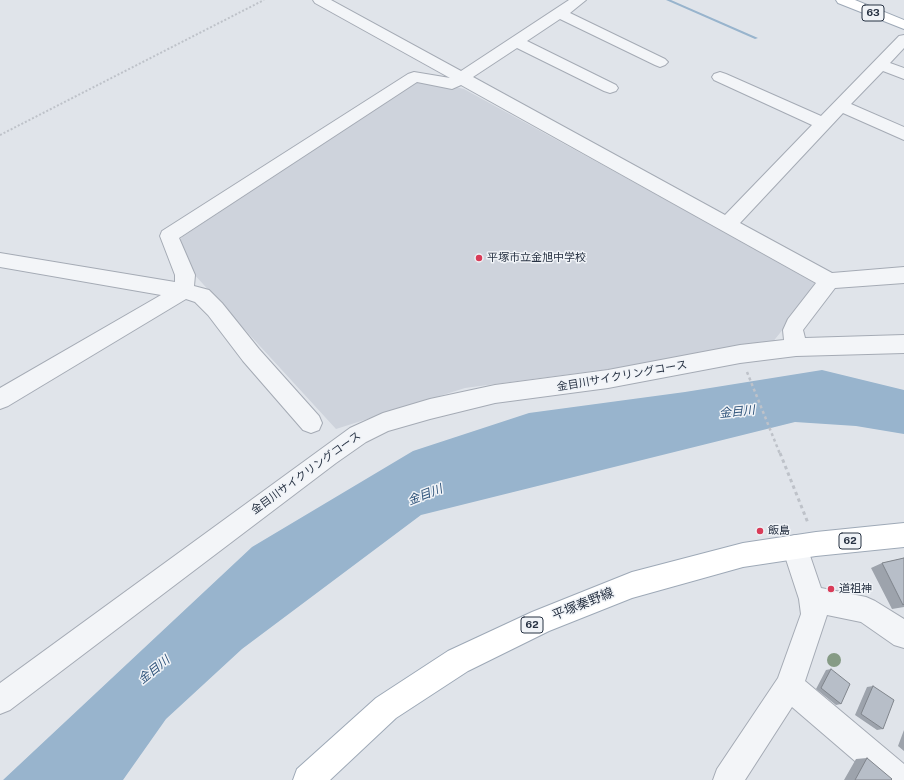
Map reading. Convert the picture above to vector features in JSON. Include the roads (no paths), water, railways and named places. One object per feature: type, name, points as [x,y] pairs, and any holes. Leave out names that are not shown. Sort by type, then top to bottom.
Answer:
[{"type":"main road","name":"63","points":[[843,0],[904,25]]},
{"type":"main road","name":"平塚秦野線","points":[[308,780],[386,708],[458,661],[541,621],[632,585],[743,555],[806,545],[904,535]]},
{"type":"street","points":[[320,0],[829,281],[904,275]]},
{"type":"street","points":[[184,291],[185,275],[169,236],[414,77],[452,84],[579,0]]},
{"type":"street","points":[[559,13],[660,62]]},
{"type":"street","points":[[727,226],[904,39]]},
{"type":"street","points":[[516,42],[610,88]]},
{"type":"street","points":[[880,64],[904,74]]},
{"type":"street","points":[[720,77],[823,124]]},
{"type":"street","points":[[841,106],[904,134]]},
{"type":"street","points":[[0,260],[184,291],[202,296],[251,355],[311,422]]},
{"type":"street","points":[[796,347],[793,335],[795,325],[829,281]]},
{"type":"street","points":[[0,399],[184,291]]},
{"type":"street","name":"金目川サイクリングコース","points":[[0,700],[328,456],[358,435],[372,428],[430,409],[494,394],[608,379],[740,354],[796,347],[904,344]]},
{"type":"street","points":[[728,780],[789,686],[814,614],[806,545]]},
{"type":"street","points":[[812,599],[866,610],[904,635]]},
{"type":"street","points":[[789,686],[900,780]]},
{"type":"water","name":"金目川","points":[[822,370],[904,390],[904,434],[856,426],[795,422],[421,515],[242,649],[166,719],[123,780],[3,780],[252,547],[413,451],[529,413],[685,392]]},
{"type":"waterway","points":[[668,0],[756,38]]},
{"type":"place","name":"平塚市立金旭中学校","points":[[479,258]]},
{"type":"place","name":"飯島","points":[[760,531]]},
{"type":"place","name":"道祖神","points":[[831,589]]}]
